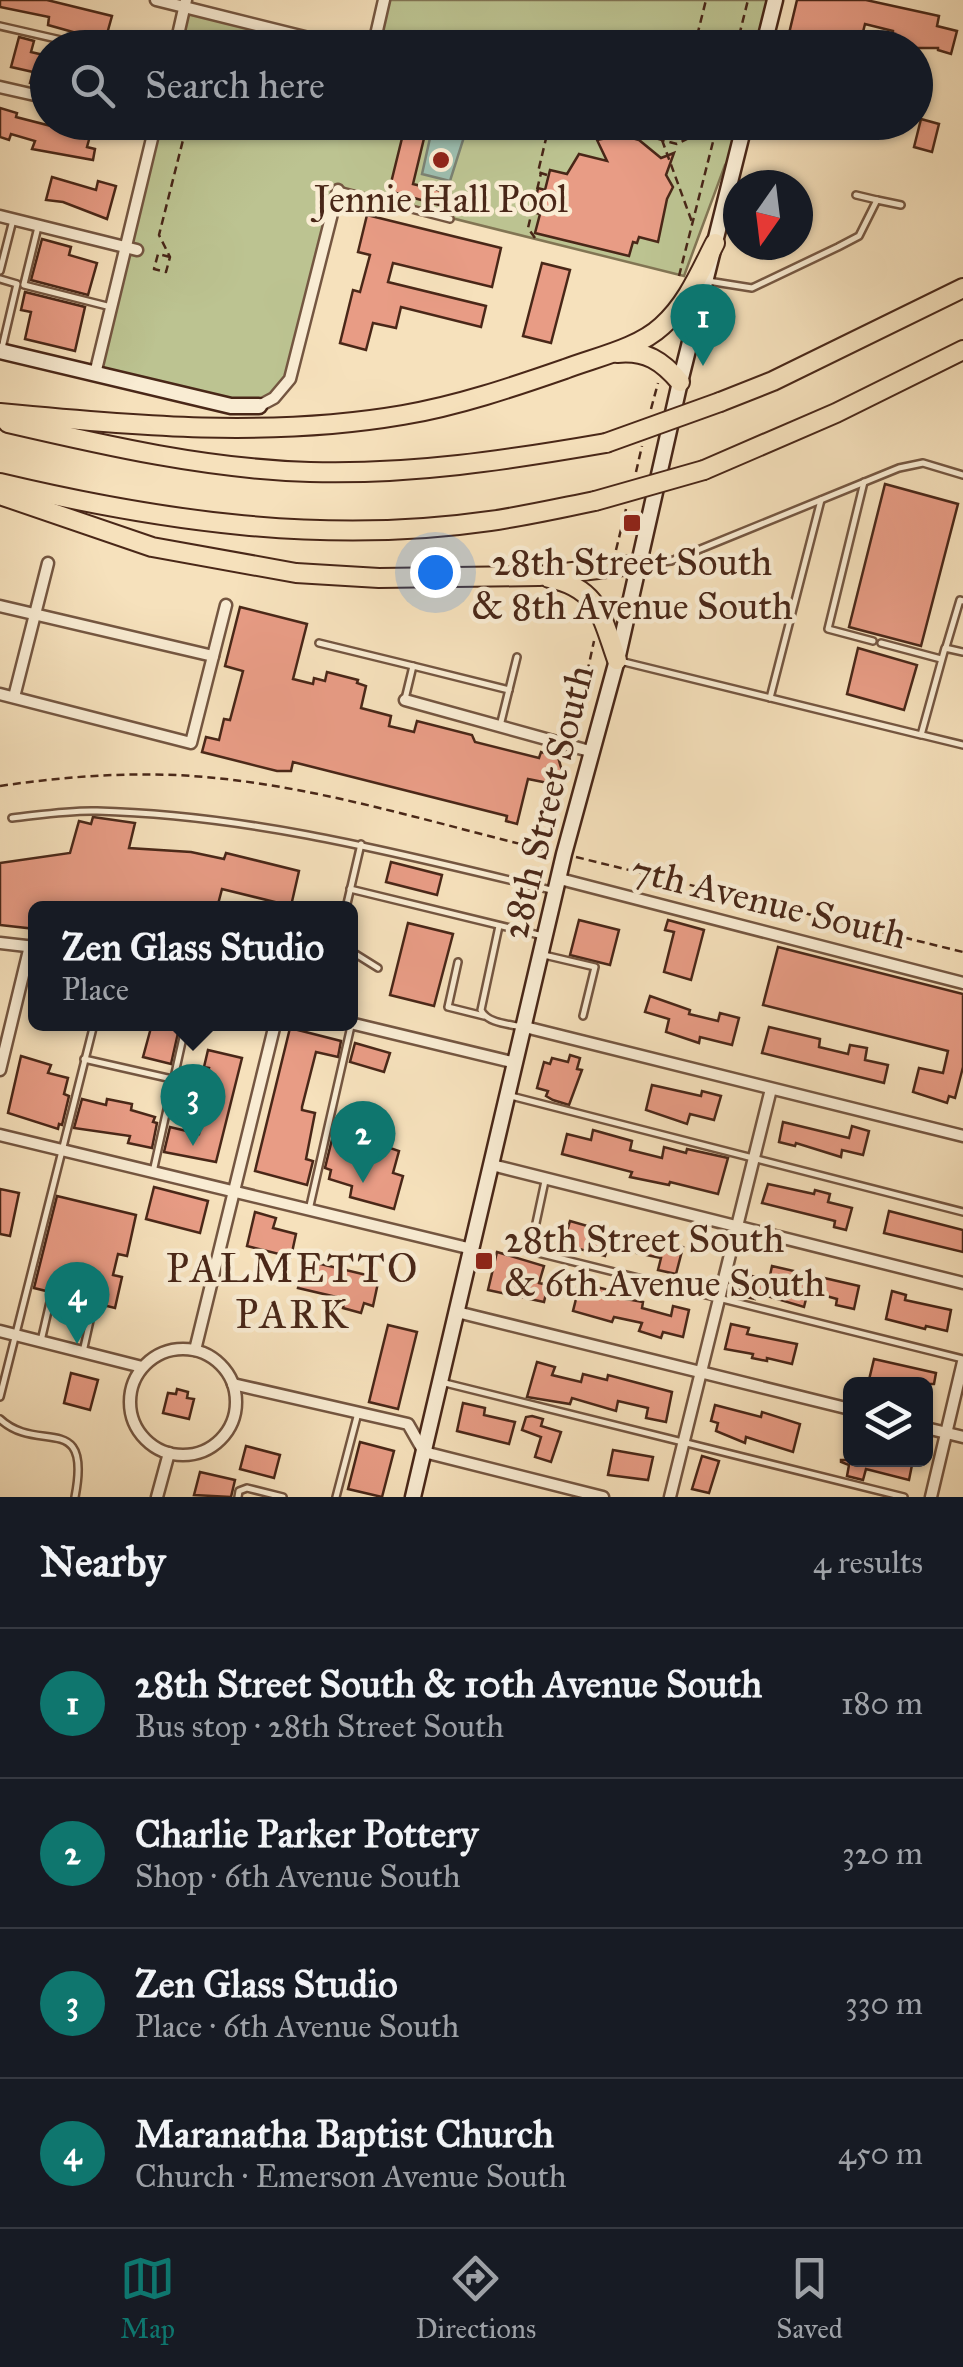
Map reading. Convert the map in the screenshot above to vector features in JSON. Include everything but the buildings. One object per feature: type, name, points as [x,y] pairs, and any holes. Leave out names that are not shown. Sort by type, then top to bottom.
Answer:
[{"type":"highway","points":[[0,413],[177,428],[308,427],[407,414],[546,375],[646,338],[678,310],[715,243]]},
{"type":"highway","points":[[0,422],[197,462],[309,472],[476,464],[606,443],[720,402],[807,365],[963,288]]},
{"type":"highway","points":[[0,482],[142,514],[230,526],[299,529],[488,522],[595,501],[704,470],[836,413],[963,350]]},
{"type":"highway","points":[[607,354],[649,355],[666,364],[680,382]]},
{"type":"highway","points":[[0,495],[152,547],[255,568],[379,578],[539,576],[640,564]]},
{"type":"highway","points":[[539,576],[563,580],[585,592],[600,608],[616,660]]},
{"type":"street","points":[[156,0],[282,30]]},
{"type":"street","points":[[377,30],[384,0]]},
{"type":"street","points":[[770,30],[775,0]]},
{"type":"street","points":[[178,30],[185,4]]},
{"type":"street","points":[[0,87],[30,94]]},
{"type":"street","points":[[95,374],[111,307],[131,248],[151,140]]},
{"type":"street","name":"28th Street South","points":[[413,1497],[741,140]]},
{"type":"street","points":[[1,351],[231,406],[258,406],[274,398],[290,379],[338,190]]},
{"type":"street","points":[[0,216],[131,248]]},
{"type":"street","points":[[14,697],[48,563]]},
{"type":"street","points":[[0,694],[192,742],[226,605]]},
{"type":"street","points":[[0,606],[213,656]]},
{"type":"street","points":[[405,700],[593,752]]},
{"type":"street","name":"7th Avenue South","points":[[558,885],[963,983]]},
{"type":"street","points":[[0,943],[28,946]]},
{"type":"street","points":[[0,1070],[28,965]]},
{"type":"street","points":[[358,1025],[516,1063]]},
{"type":"street","points":[[525,1028],[963,1136]]},
{"type":"street","points":[[195,1350],[273,1031]]},
{"type":"street","points":[[670,1497],[771,1089]]},
{"type":"street","points":[[0,1135],[472,1249]]},
{"type":"street","points":[[492,1165],[963,1283]]},
{"type":"street","points":[[457,1312],[843,1407]]},
{"type":"street","points":[[0,1332],[142,1367]]},
{"type":"street","points":[[195,1350],[222,1364],[233,1384],[236,1409],[231,1426],[220,1441],[205,1451],[169,1453],[153,1446],[140,1433],[132,1417],[133,1382],[142,1367],[166,1351],[195,1350]]},
{"type":"street","points":[[931,1497],[963,1360]]},
{"type":"street","points":[[233,1384],[408,1424],[424,1452],[604,1497]]},
{"type":"street","points":[[933,1430],[963,1437]]},
{"type":"street","points":[[158,1497],[169,1453]]},
{"type":"lane","points":[[0,26],[30,33]]},
{"type":"lane","points":[[338,190],[450,219]]},
{"type":"lane","points":[[856,195],[901,206]]},
{"type":"lane","points":[[706,280],[752,288],[859,236],[878,200]]},
{"type":"lane","points":[[0,270],[13,219]]},
{"type":"lane","points":[[1,351],[38,226]]},
{"type":"lane","points":[[0,279],[111,307]]},
{"type":"lane","points":[[640,564],[671,561],[899,468],[923,463],[963,474]]},
{"type":"lane","points":[[864,482],[828,629],[873,641]]},
{"type":"lane","points":[[770,698],[821,500]]},
{"type":"lane","points":[[921,734],[960,600],[963,601]]},
{"type":"lane","points":[[319,643],[509,690]]},
{"type":"lane","points":[[881,643],[942,659]]},
{"type":"lane","points":[[945,648],[963,652]]},
{"type":"lane","points":[[500,726],[517,657]]},
{"type":"lane","points":[[616,660],[963,745]]},
{"type":"lane","points":[[405,700],[414,666]]},
{"type":"lane","points":[[12,818],[93,810],[181,815],[361,844],[558,885]]},
{"type":"lane","points":[[347,901],[361,844]]},
{"type":"lane","points":[[350,889],[546,937]]},
{"type":"lane","points":[[484,1016],[481,1010],[499,926]]},
{"type":"lane","points":[[542,954],[595,968],[583,1016]]},
{"type":"lane","points":[[358,956],[378,968]]},
{"type":"lane","points":[[458,962],[448,1007],[525,1028]]},
{"type":"lane","points":[[0,1397],[92,1031]]},
{"type":"lane","points":[[153,1172],[184,1031]]},
{"type":"lane","points":[[308,1210],[349,1031]]},
{"type":"lane","points":[[84,1060],[172,1080]]},
{"type":"lane","points":[[508,1096],[963,1212]]},
{"type":"lane","points":[[546,1178],[530,1251],[963,1360]]},
{"type":"lane","points":[[41,1341],[51,1298]]},
{"type":"lane","points":[[83,1352],[93,1307]]},
{"type":"lane","points":[[440,1382],[904,1497]]},
{"type":"lane","points":[[336,1497],[358,1413]]},
{"type":"lane","points":[[0,1419],[12,1428],[61,1440],[74,1448],[79,1457],[75,1497]]},
{"type":"lane","points":[[238,1497],[239,1491],[247,1488],[283,1497]]},
{"type":"path","points":[[698,30],[706,0]]},
{"type":"path","points":[[740,30],[748,0]]},
{"type":"path","points":[[170,258],[159,234],[183,140]]},
{"type":"path","points":[[535,238],[528,228],[546,140]]},
{"type":"path","points":[[662,140],[677,144],[685,140]]},
{"type":"path","points":[[662,140],[693,224]]},
{"type":"path","points":[[678,281],[714,140]]},
{"type":"path","points":[[541,173],[547,174]]},
{"type":"path","points":[[574,747],[594,638]]},
{"type":"path","points":[[0,786],[97,776],[207,777],[328,798],[550,851]]},
{"type":"path","points":[[576,857],[963,952]]},
{"type":"green space","points":[[384,0],[775,0],[767,30],[377,30]]},
{"type":"green space","points":[[185,7],[277,30],[179,30]]},
{"type":"green space","points":[[152,140],[741,140],[725,165],[684,276],[339,190],[290,379],[259,406],[95,374]]},
{"type":"shaded area","name":"Jennie Hall Pool","points":[[430,140],[463,140],[450,181],[422,174]]},
{"type":"place","name":"Jennie Hall Pool","points":[[441,160]]},
{"type":"place","name":"28th Street South & 10th Avenue South","points":[[703,366]]},
{"type":"place","name":"28th Street South & 8th Avenue South","points":[[632,523]]},
{"type":"place","name":"Zen Glass Studio","points":[[193,1146]]},
{"type":"place","name":"Charlie Parker Pottery","points":[[363,1183]]},
{"type":"place","name":"28th Street South & 6th Avenue South","points":[[484,1261]]},
{"type":"place","name":"Maranatha Baptist Church","points":[[77,1344]]},
{"type":"district","name":"PALMETTO PARK","points":[[293,1291]]}]
